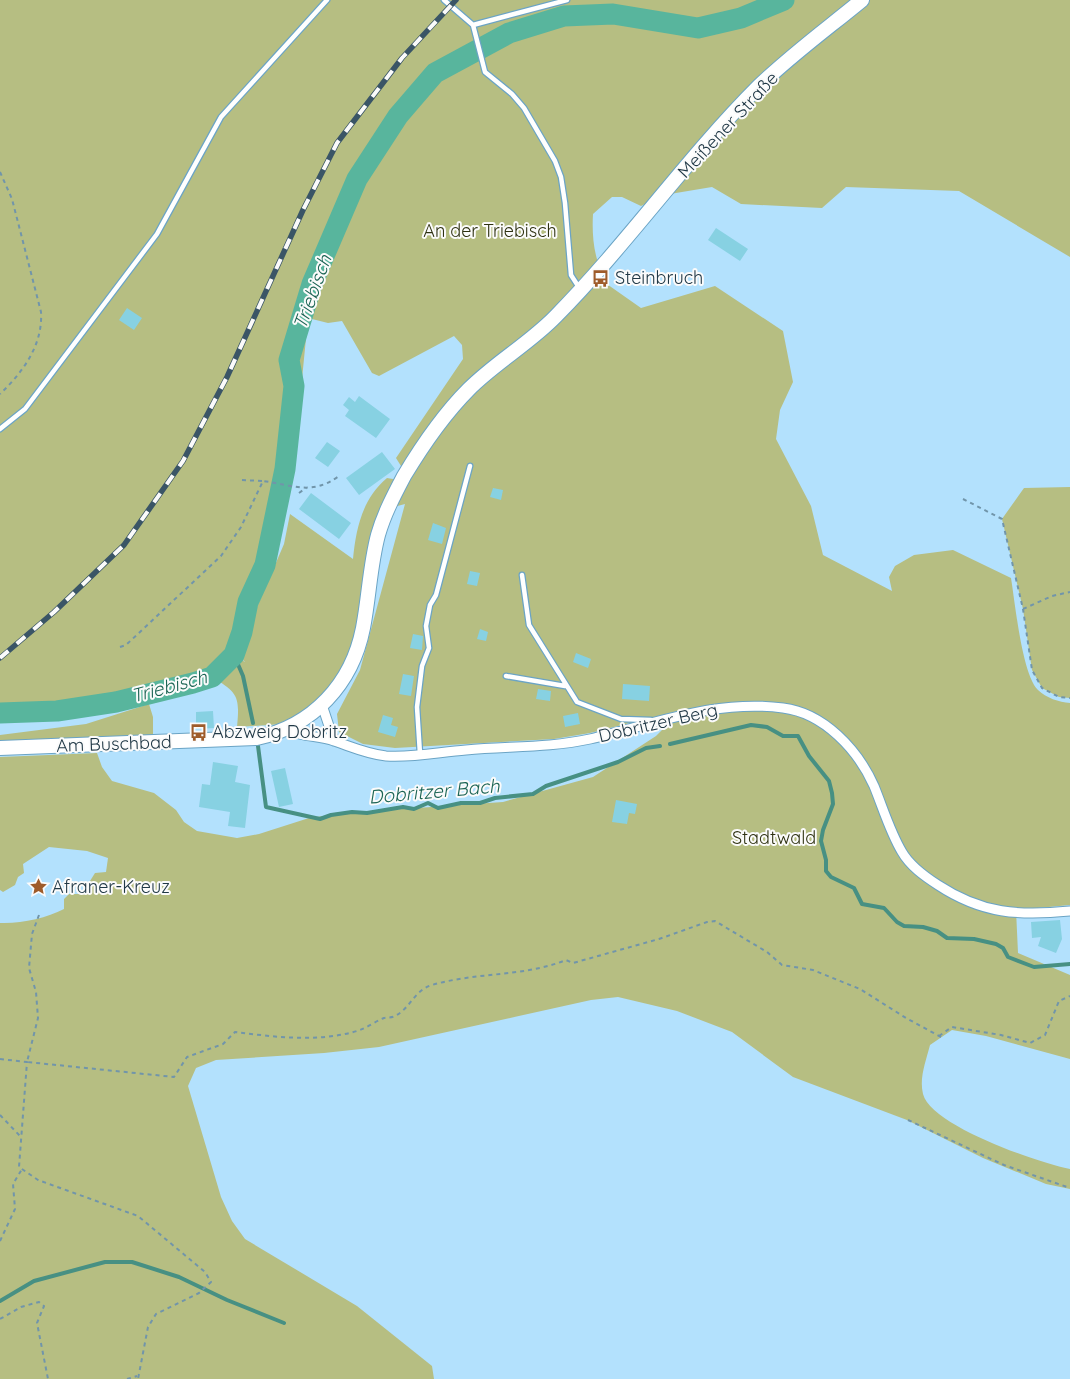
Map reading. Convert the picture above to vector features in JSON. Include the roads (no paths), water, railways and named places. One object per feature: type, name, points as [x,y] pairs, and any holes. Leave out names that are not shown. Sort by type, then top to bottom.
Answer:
[{"type":"main road","name":"Meißener Straße","points":[[580,290],[760,85],[862,0]]},
{"type":"main road","name":"Am Buschbad","points":[[0,748],[241,739],[276,734],[288,729],[322,705],[346,676],[356,654],[363,629],[378,536],[386,510],[424,444],[469,389],[528,342],[580,290]]},
{"type":"street","points":[[322,705],[334,741]]},
{"type":"street","name":"Dobritzer Berg","points":[[288,729],[296,734],[334,741],[370,753],[401,756],[551,746],[590,739],[660,720],[718,708],[740,706],[784,708],[812,716],[841,740],[860,761],[873,785],[902,854],[923,876],[968,902],[993,910],[1026,914],[1070,911]]},
{"type":"lane","points":[[0,429],[25,410],[157,234],[221,117],[327,0]]},
{"type":"lane","points":[[444,0],[473,25],[483,67],[489,77],[512,94],[524,108],[555,161],[561,177],[571,274],[574,283],[580,290]]},
{"type":"lane","points":[[473,25],[567,0]]},
{"type":"lane","points":[[420,754],[417,707],[422,666],[429,648],[429,636],[426,626],[430,605],[436,595],[470,466]]},
{"type":"lane","points":[[522,575],[529,625],[565,686],[577,702],[620,719],[660,720]]},
{"type":"lane","points":[[506,676],[565,686]]},
{"type":"waterway","name":"Triebisch","points":[[0,713],[57,711],[116,702],[193,683],[212,677],[234,655],[242,632],[248,602],[265,565],[285,469],[294,386],[289,360],[312,284],[357,179],[398,116],[435,73],[509,33],[564,16],[613,14],[698,28],[741,18],[784,0]]},
{"type":"waterway","name":"Dobritzer Bach","points":[[234,655],[243,676],[253,723]]},
{"type":"waterway","name":"Dobritzer Bach","points":[[670,744],[751,725],[767,727],[783,736],[798,736],[809,756],[829,781],[832,793],[833,804],[821,841],[826,860],[826,871],[831,877],[854,888],[862,904],[884,908],[897,922],[904,926],[923,927],[937,931],[947,938],[974,939],[996,944],[1003,948],[1008,957],[1034,967],[1070,964]]},
{"type":"waterway","name":"Dobritzer Bach","points":[[258,746],[266,807],[320,819],[331,815],[352,812],[367,813],[403,807],[414,809],[428,803],[438,808],[461,803],[480,803],[495,798],[533,794],[546,786],[618,762],[646,748],[660,746]]},
{"type":"waterway","points":[[0,1301],[34,1281],[105,1262],[132,1262],[179,1277],[227,1300],[284,1323]]},
{"type":"railway","points":[[0,658],[54,612],[124,545],[183,461],[227,377],[303,210],[337,143],[402,58],[456,0]]},
{"type":"place","name":"Steinbruch","points":[[601,278]]},
{"type":"place","name":"Abzweig Dobritz","points":[[198,732]]},
{"type":"place","name":"Afraner-Kreuz","points":[[38,887]]},
{"type":"park label","name":"An der Triebisch","points":[[490,231]]},
{"type":"park label","name":"Stadtwald","points":[[774,838]]}]
